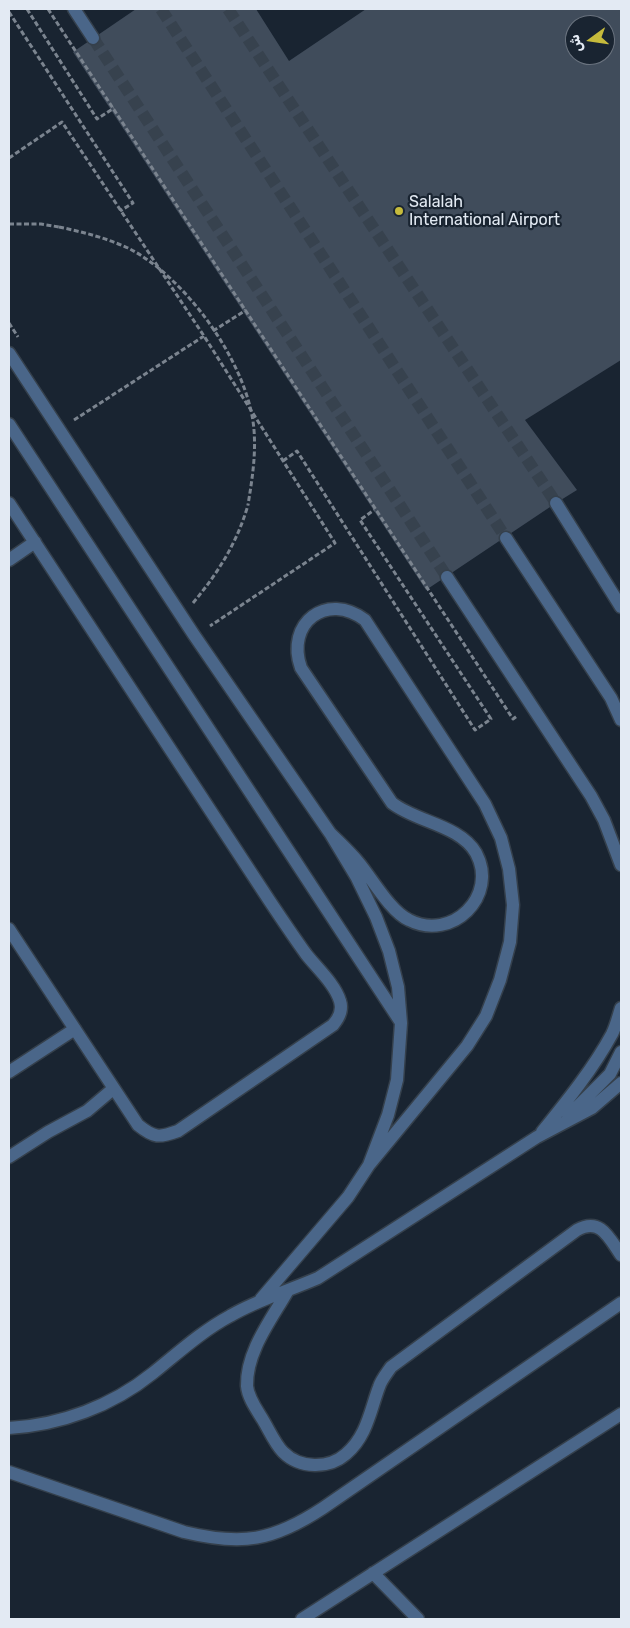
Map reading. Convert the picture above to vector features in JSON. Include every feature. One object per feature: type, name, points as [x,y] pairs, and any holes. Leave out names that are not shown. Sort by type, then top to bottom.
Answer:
[{"type":"street","points":[[74,9],[93,38]]},
{"type":"street","points":[[9,353],[194,635],[330,833],[357,878],[376,917],[389,951],[398,987],[401,1023],[397,1080],[388,1115],[369,1165]]},
{"type":"street","points":[[9,424],[401,1023]]},
{"type":"street","points":[[556,502],[621,608]]},
{"type":"street","points":[[9,503],[269,900],[307,955],[322,970],[340,1000],[339,1018],[333,1025],[178,1131],[162,1137],[148,1133],[138,1125],[9,929]]},
{"type":"street","points":[[506,538],[611,698],[621,720]]},
{"type":"street","points":[[9,560],[35,542]]},
{"type":"street","points":[[447,576],[591,796],[604,820],[621,865]]},
{"type":"street","points":[[262,1300],[348,1197],[369,1165],[466,1046],[486,1016],[500,980],[510,942],[513,905],[509,869],[503,846],[485,804],[365,620],[355,612],[343,608],[330,608],[318,612],[300,630],[296,643],[296,656],[301,668],[392,803],[401,810],[451,831],[465,840],[476,853],[481,868],[481,884],[476,899],[467,912],[454,921],[439,926],[423,925],[408,920],[395,909],[358,862],[330,833]]},
{"type":"street","points":[[537,1137],[566,1102],[589,1069],[612,1033],[621,1008]]},
{"type":"street","points":[[9,1072],[75,1029]]},
{"type":"street","points":[[560,1125],[610,1074],[621,1052]]},
{"type":"street","points":[[9,1428],[28,1427],[72,1417],[114,1399],[151,1375],[197,1337],[229,1316],[262,1300],[287,1292],[318,1278],[537,1137],[592,1108],[621,1082]]},
{"type":"street","points":[[9,1157],[48,1132],[87,1111],[113,1089]]},
{"type":"street","points":[[287,1292],[256,1344],[247,1386],[252,1403],[283,1452],[297,1462],[316,1465],[331,1464],[345,1455],[358,1442],[367,1424],[379,1384],[391,1367],[577,1230],[585,1226],[594,1226],[602,1229],[621,1255]]},
{"type":"street","points":[[9,1472],[184,1532],[212,1539],[242,1540],[271,1535],[298,1524],[315,1514],[621,1303]]},
{"type":"street","points":[[302,1619],[621,1414]]},
{"type":"street","points":[[373,1573],[418,1619]]},
{"type":"path","points":[[27,9],[97,119],[114,108]]},
{"type":"path","points":[[48,9],[246,310],[374,510],[513,719],[532,706]]},
{"type":"path","points":[[9,12],[133,203],[120,211]]},
{"type":"path","points":[[9,158],[62,122],[204,336],[335,543],[208,627]]},
{"type":"path","points":[[9,224],[59,226],[95,235],[129,249],[160,269],[186,292],[234,366],[245,390],[254,428],[254,469],[243,524],[216,574],[192,603],[198,611]]},
{"type":"path","points":[[213,331],[246,310]]},
{"type":"path","points":[[9,323],[20,340]]},
{"type":"path","points":[[68,413],[73,421],[204,336]]},
{"type":"path","points":[[283,461],[297,452],[475,730],[491,719],[360,520],[374,510]]},
{"type":"building","name":"Salalah International Airport","points":[[136,9],[256,9],[289,61],[366,9],[621,9],[621,360],[525,420],[577,490],[426,590],[73,52]]},
{"type":"tunnel","points":[[161,9],[506,538]]},
{"type":"tunnel","points":[[228,9],[556,503]]},
{"type":"tunnel","points":[[93,38],[447,577]]},
{"type":"place","name":"Salalah International Airport","points":[[399,211]]}]
